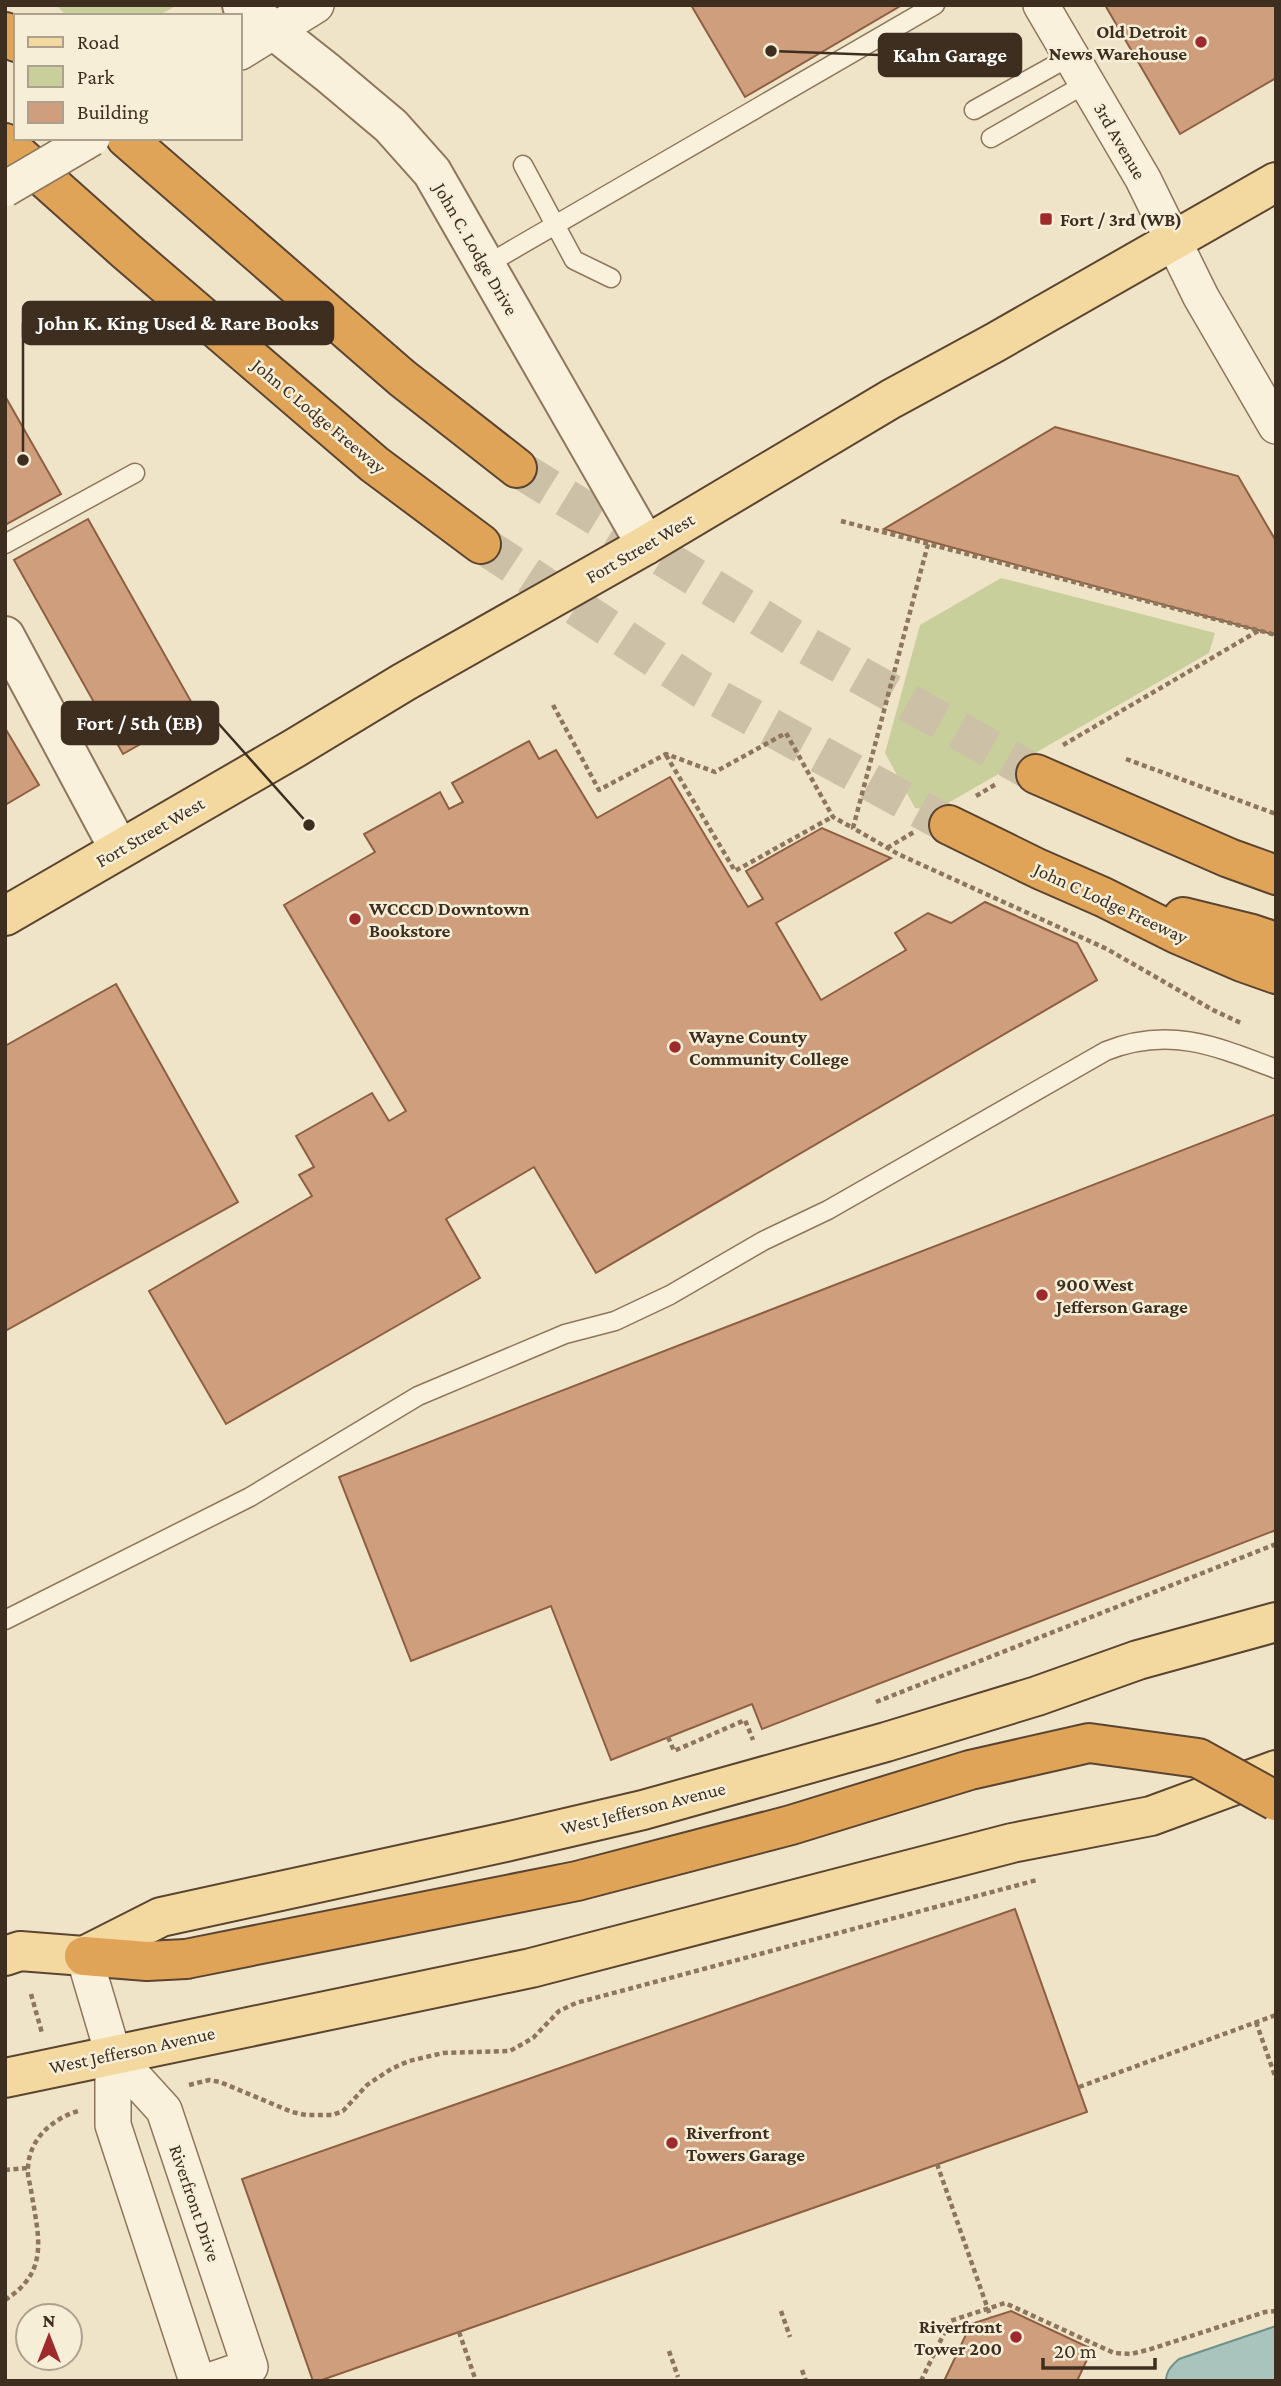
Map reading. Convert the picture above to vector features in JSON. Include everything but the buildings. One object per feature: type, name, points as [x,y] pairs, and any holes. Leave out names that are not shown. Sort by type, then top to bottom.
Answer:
[{"type":"highway","points":[[128,140],[402,378],[517,468]]},
{"type":"highway","name":"John C Lodge Freeway","points":[[5,142],[126,251],[374,464],[481,544]]},
{"type":"highway","points":[[1033,767],[1229,858],[1276,875]]},
{"type":"highway","name":"John C Lodge Freeway","points":[[948,817],[1039,869],[1177,934],[1259,968],[1276,986]]},
{"type":"highway","points":[[1103,897],[1276,942]]},
{"type":"highway","points":[[83,1956],[147,1961],[186,1959],[577,1881],[791,1825],[970,1770],[1089,1743],[1198,1758],[1276,1801]]},
{"type":"main road","name":"Fort Street West","points":[[5,916],[404,682],[646,545],[891,399],[1276,182]]},
{"type":"main road","name":"West Jefferson Avenue","points":[[83,1956],[161,1917],[510,1842],[643,1810],[886,1742],[1037,1696],[1138,1660],[1276,1622]]},
{"type":"main road","name":"West Jefferson Avenue","points":[[5,2078],[531,1968],[1012,1843],[1151,1816],[1276,1770]]},
{"type":"main road","points":[[5,1956],[20,1951],[83,1956]]},
{"type":"street","name":"John C. Lodge Drive","points":[[242,5],[391,126],[432,172],[646,545]]},
{"type":"street","points":[[242,51],[316,5]]},
{"type":"street","name":"3rd Avenue","points":[[1041,5],[1143,179],[1201,297],[1276,426]]},
{"type":"street","points":[[5,189],[89,140]]},
{"type":"street","points":[[5,636],[120,849]]},
{"type":"street","name":"Riverfront Drive","points":[[83,1956],[113,2054],[113,2125],[197,2381]]},
{"type":"street","name":"Riverfront Drive","points":[[113,2054],[164,2110],[250,2367],[208,2381]]},
{"type":"lane","points":[[486,265],[935,5]]},
{"type":"lane","points":[[974,110],[1079,70]]},
{"type":"lane","points":[[991,138],[1079,70]]},
{"type":"lane","points":[[523,165],[574,260],[611,278]]},
{"type":"lane","points":[[5,544],[135,473]]},
{"type":"lane","points":[[5,1620],[250,1497],[418,1396],[565,1334],[615,1321],[670,1295],[764,1241],[828,1210],[1106,1051],[1147,1040],[1186,1040],[1212,1046],[1276,1069]]},
{"type":"path","points":[[841,521],[1276,635]]},
{"type":"path","points":[[853,828],[928,544]]},
{"type":"path","points":[[887,848],[948,817],[1258,631]]},
{"type":"path","points":[[553,705],[600,790],[666,754],[715,772],[786,733],[833,817],[915,863],[1107,949],[1213,1010],[1251,1028]]},
{"type":"path","points":[[666,754],[735,871],[833,817]]},
{"type":"path","points":[[1126,759],[1276,814]]},
{"type":"path","points":[[873,1703],[1276,1544]]},
{"type":"path","points":[[668,1737],[674,1751],[745,1720],[756,1749]]},
{"type":"path","points":[[190,2085],[209,2080],[220,2082],[292,2112],[332,2115],[343,2111],[367,2085],[391,2069],[409,2061],[443,2053],[510,2051],[533,2038],[559,2011],[576,2003],[1039,1879]]},
{"type":"path","points":[[31,1994],[43,2034]]},
{"type":"path","points":[[1079,2087],[1276,2015]]},
{"type":"path","points":[[1256,2021],[1276,2079]]},
{"type":"path","points":[[5,2300],[29,2280],[38,2258],[39,2232],[28,2168],[36,2144],[50,2124],[79,2110]]},
{"type":"path","points":[[937,2164],[991,2318]]},
{"type":"path","points":[[5,2170],[28,2168]]},
{"type":"path","points":[[920,2381],[950,2321],[1005,2303],[1121,2354],[1151,2349],[1265,2312],[1276,2311]]},
{"type":"path","points":[[781,2311],[790,2337]]},
{"type":"path","points":[[459,2332],[476,2381]]},
{"type":"path","points":[[668,2351],[678,2377]]},
{"type":"path","points":[[802,2370],[806,2381]]},
{"type":"green space","points":[[56,5],[178,5],[161,14],[65,14]]},
{"type":"green space","points":[[1001,578],[1215,633],[1209,653],[936,810],[915,808],[885,753],[920,625]]},
{"type":"water","points":[[1276,2326],[1276,2381],[1166,2381],[1170,2368],[1179,2359]]},
{"type":"tunnel","points":[[517,468],[804,644],[1036,774]]},
{"type":"tunnel","points":[[481,544],[701,689],[949,825]]},
{"type":"place","name":"Old Detroit News Warehouse","points":[[1201,42]]},
{"type":"place","name":"Kahn Garage","points":[[771,51]]},
{"type":"place","name":"Fort / 3rd (WB)","points":[[1046,219]]},
{"type":"place","name":"John K. King Used & Rare Books","points":[[23,460]]},
{"type":"place","name":"Fort / 5th (EB)","points":[[309,825]]},
{"type":"place","name":"WCCCD Downtown Bookstore","points":[[355,919]]},
{"type":"place","name":"Wayne County Community College","points":[[675,1047]]},
{"type":"place","name":"900 West Jefferson Garage","points":[[1042,1295]]},
{"type":"place","name":"Riverfront Towers Garage","points":[[672,2143]]},
{"type":"place","name":"Riverfront Tower 200","points":[[1016,2337]]}]
